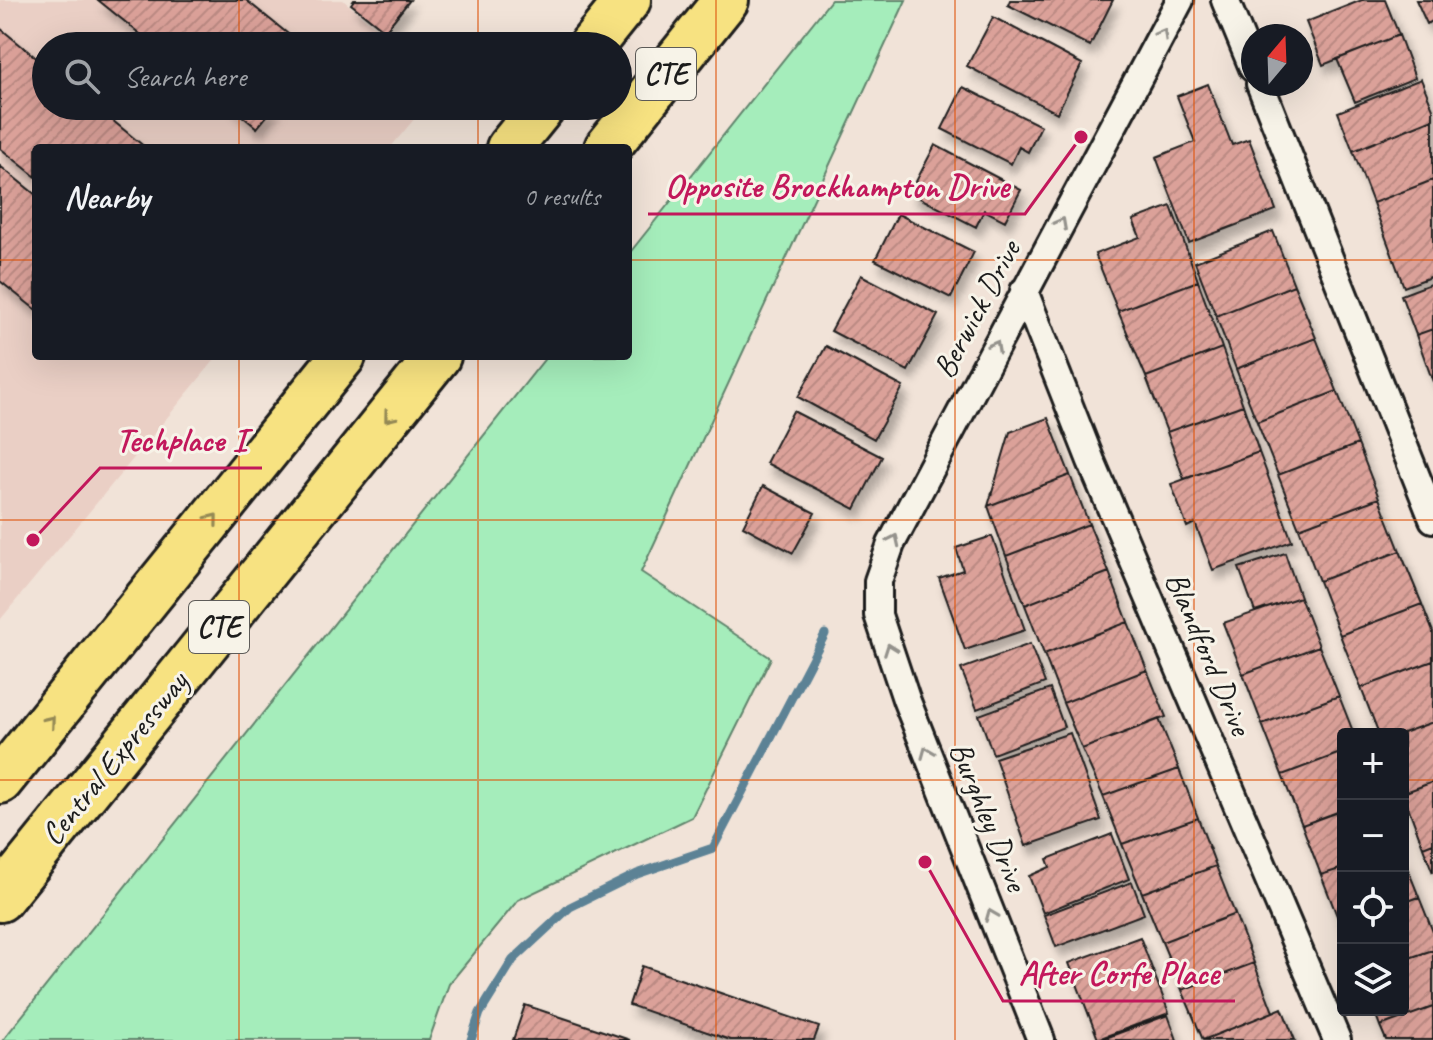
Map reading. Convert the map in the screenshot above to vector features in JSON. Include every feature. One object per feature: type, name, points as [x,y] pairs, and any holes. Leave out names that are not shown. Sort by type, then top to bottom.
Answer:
[{"type":"highway","name":"CTE","points":[[602,32],[628,0]]},
{"type":"highway","name":"CTE","points":[[632,117],[726,0]]},
{"type":"highway","points":[[512,144],[532,120]]},
{"type":"highway","name":"CTE","points":[[610,144],[630,120]]},
{"type":"highway","name":"CTE","points":[[0,781],[340,360]]},
{"type":"highway","name":"Central Expressway","points":[[0,899],[435,360]]},
{"type":"street","name":"Berwick Drive","points":[[878,615],[878,581],[891,544],[1180,0]]},
{"type":"street","points":[[1225,0],[1241,39]]},
{"type":"street","points":[[1265,96],[1433,519]]},
{"type":"street","name":"Blandford Drive","points":[[1024,291],[1091,461],[1337,1040]]},
{"type":"street","name":"Burghley Drive","points":[[878,615],[906,699],[1041,1040]]},
{"type":"shaded area","points":[[0,0],[343,0],[381,32],[32,32],[32,120],[413,120],[393,144],[32,144],[32,360],[215,360],[0,620]]},
{"type":"green space","points":[[831,0],[906,0],[641,572],[771,658],[692,817],[518,900],[449,984],[429,1040],[3,1040],[544,360],[632,360],[632,250]]},
{"type":"building","points":[[98,0],[246,0],[286,32],[138,32]]},
{"type":"building","points":[[354,0],[410,0],[385,31],[351,4]]},
{"type":"building","points":[[1010,0],[1113,0],[1090,46],[1008,5]]},
{"type":"building","points":[[1362,0],[1385,0],[1399,35],[1323,65],[1313,40],[1313,24],[1306,22]]},
{"type":"building","points":[[1416,0],[1433,0],[1433,21],[1427,24]]},
{"type":"building","points":[[993,17],[1082,64],[1057,113],[967,66]]},
{"type":"building","points":[[0,28],[32,54],[32,120],[112,120],[141,144],[32,144],[32,174],[0,148]]},
{"type":"building","points":[[1399,35],[1415,78],[1355,102],[1337,59]]},
{"type":"building","points":[[1421,79],[1433,109],[1433,119],[1353,151],[1338,112]]},
{"type":"building","points":[[1208,84],[1232,145],[1249,139],[1276,210],[1189,243],[1156,157],[1195,142],[1177,96]]},
{"type":"building","points":[[963,87],[1041,126],[1028,152],[1019,147],[1011,164],[942,129]]},
{"type":"building","points":[[1433,119],[1433,180],[1373,203],[1353,151]]},
{"type":"building","points":[[247,120],[264,120],[257,128]]},
{"type":"building","points":[[935,145],[1021,190],[1005,221],[984,210],[976,227],[910,193]]},
{"type":"building","points":[[0,166],[32,192],[32,307],[0,281]]},
{"type":"building","points":[[1433,180],[1433,276],[1404,287],[1373,203]]},
{"type":"building","points":[[1171,206],[1198,281],[1118,311],[1095,254],[1140,237],[1133,220]]},
{"type":"building","points":[[898,214],[974,252],[951,298],[875,260]]},
{"type":"building","points":[[1273,231],[1294,285],[1216,316],[1195,262]]},
{"type":"building","points":[[861,275],[938,315],[908,371],[831,331]]},
{"type":"building","points":[[1198,281],[1222,348],[1146,377],[1118,311]]},
{"type":"building","points":[[1433,283],[1433,329],[1416,335],[1401,295]]},
{"type":"building","points":[[1294,285],[1316,338],[1236,369],[1216,316]]},
{"type":"building","points":[[1433,329],[1433,382],[1416,335]]},
{"type":"building","points":[[1316,338],[1337,391],[1257,422],[1236,369]]},
{"type":"building","points":[[826,346],[903,387],[874,439],[798,397]]},
{"type":"building","points":[[1222,348],[1243,405],[1167,432],[1146,377]]},
{"type":"building","points":[[1337,391],[1358,444],[1278,475],[1257,422]]},
{"type":"building","points":[[1243,405],[1259,452],[1184,479],[1167,432]]},
{"type":"building","points":[[793,411],[882,457],[855,509],[766,463]]},
{"type":"building","points":[[1048,418],[1070,475],[988,506],[1010,432]]},
{"type":"building","points":[[1358,444],[1379,498],[1299,528],[1278,475]]},
{"type":"building","points":[[1259,452],[1292,541],[1213,570],[1195,523],[1187,527],[1171,484]]},
{"type":"building","points":[[1070,475],[1089,524],[1006,556],[988,506]]},
{"type":"building","points":[[763,486],[815,513],[793,553],[743,526]]},
{"type":"building","points":[[1379,498],[1400,551],[1319,581],[1299,528]]},
{"type":"building","points":[[1089,524],[1109,572],[1025,605],[1006,556]]},
{"type":"building","points":[[992,536],[1025,630],[965,650],[939,578],[963,570],[956,548]]},
{"type":"building","points":[[1400,551],[1422,604],[1340,635],[1319,581]]},
{"type":"building","points":[[1285,553],[1300,597],[1255,612],[1239,568]]},
{"type":"building","points":[[1109,572],[1128,622],[1044,654],[1025,605]]},
{"type":"building","points":[[1300,597],[1319,646],[1243,674],[1223,623]]},
{"type":"building","points":[[1422,604],[1433,632],[1433,661],[1361,688],[1340,635]]},
{"type":"building","points":[[1128,622],[1147,670],[1063,703],[1044,654]]},
{"type":"building","points":[[1030,644],[1045,683],[977,709],[961,669]]},
{"type":"building","points":[[1319,646],[1339,696],[1262,724],[1243,674]]},
{"type":"building","points":[[1433,661],[1433,722],[1409,731],[1409,728],[1377,728],[1361,688]]},
{"type":"building","points":[[1147,670],[1166,717],[1082,749],[1063,703]]},
{"type":"building","points":[[1050,689],[1064,727],[993,754],[979,715]]},
{"type":"building","points":[[1339,696],[1352,728],[1337,728],[1337,754],[1282,775],[1262,724]]},
{"type":"building","points":[[1159,719],[1179,769],[1103,796],[1082,749]]},
{"type":"building","points":[[1433,722],[1433,782],[1409,791],[1409,731]]},
{"type":"building","points":[[1070,733],[1101,820],[1026,846],[995,758]]},
{"type":"building","points":[[1337,754],[1337,812],[1302,825],[1282,775]]},
{"type":"building","points":[[1179,769],[1198,818],[1122,844],[1103,796]]},
{"type":"building","points":[[1433,782],[1433,843],[1423,847],[1409,809],[1409,791]]},
{"type":"building","points":[[1337,812],[1337,870],[1321,875],[1302,825]]},
{"type":"building","points":[[1198,818],[1216,866],[1142,893],[1122,844]]},
{"type":"building","points":[[1112,834],[1129,879],[1043,913],[1029,876],[1050,867],[1047,859]]},
{"type":"building","points":[[1433,843],[1433,873],[1423,847]]},
{"type":"building","points":[[1216,866],[1235,914],[1162,942],[1142,893]]},
{"type":"building","points":[[1337,870],[1337,916],[1321,875]]},
{"type":"building","points":[[1409,872],[1419,897],[1409,901]]},
{"type":"building","points":[[1132,882],[1144,914],[1056,947],[1044,915]]},
{"type":"building","points":[[1419,897],[1433,932],[1433,950],[1409,958],[1409,944],[1409,901]]},
{"type":"building","points":[[1235,914],[1254,963],[1182,990],[1162,942]]},
{"type":"building","points":[[1140,937],[1169,1013],[1098,1039],[1069,963]]},
{"type":"building","points":[[1433,950],[1433,1007],[1409,1016],[1409,958]]},
{"type":"building","points":[[1254,963],[1273,1012],[1203,1040],[1182,990]]},
{"type":"building","points":[[642,966],[819,1027],[814,1040],[730,1040],[629,1005]]},
{"type":"building","points":[[525,1005],[630,1040],[513,1040]]},
{"type":"building","points":[[1433,1007],[1433,1040],[1386,1040],[1380,1026]]},
{"type":"building","points":[[1282,1008],[1295,1040],[1203,1040],[1273,1012]]},
{"type":"building","points":[[1168,1015],[1177,1040],[1100,1040]]},
{"type":"building","points":[[1376,1016],[1408,1016],[1380,1026]]},
{"type":"waterway","points":[[471,1040],[480,1013],[513,960],[570,907],[637,874],[713,848],[825,634]]},
{"type":"place","name":"Opposite Brockhampton Drive","points":[[1081,137]]},
{"type":"place","name":"Techplace I","points":[[33,540]]},
{"type":"place","name":"After Corfe Place","points":[[925,862]]}]
